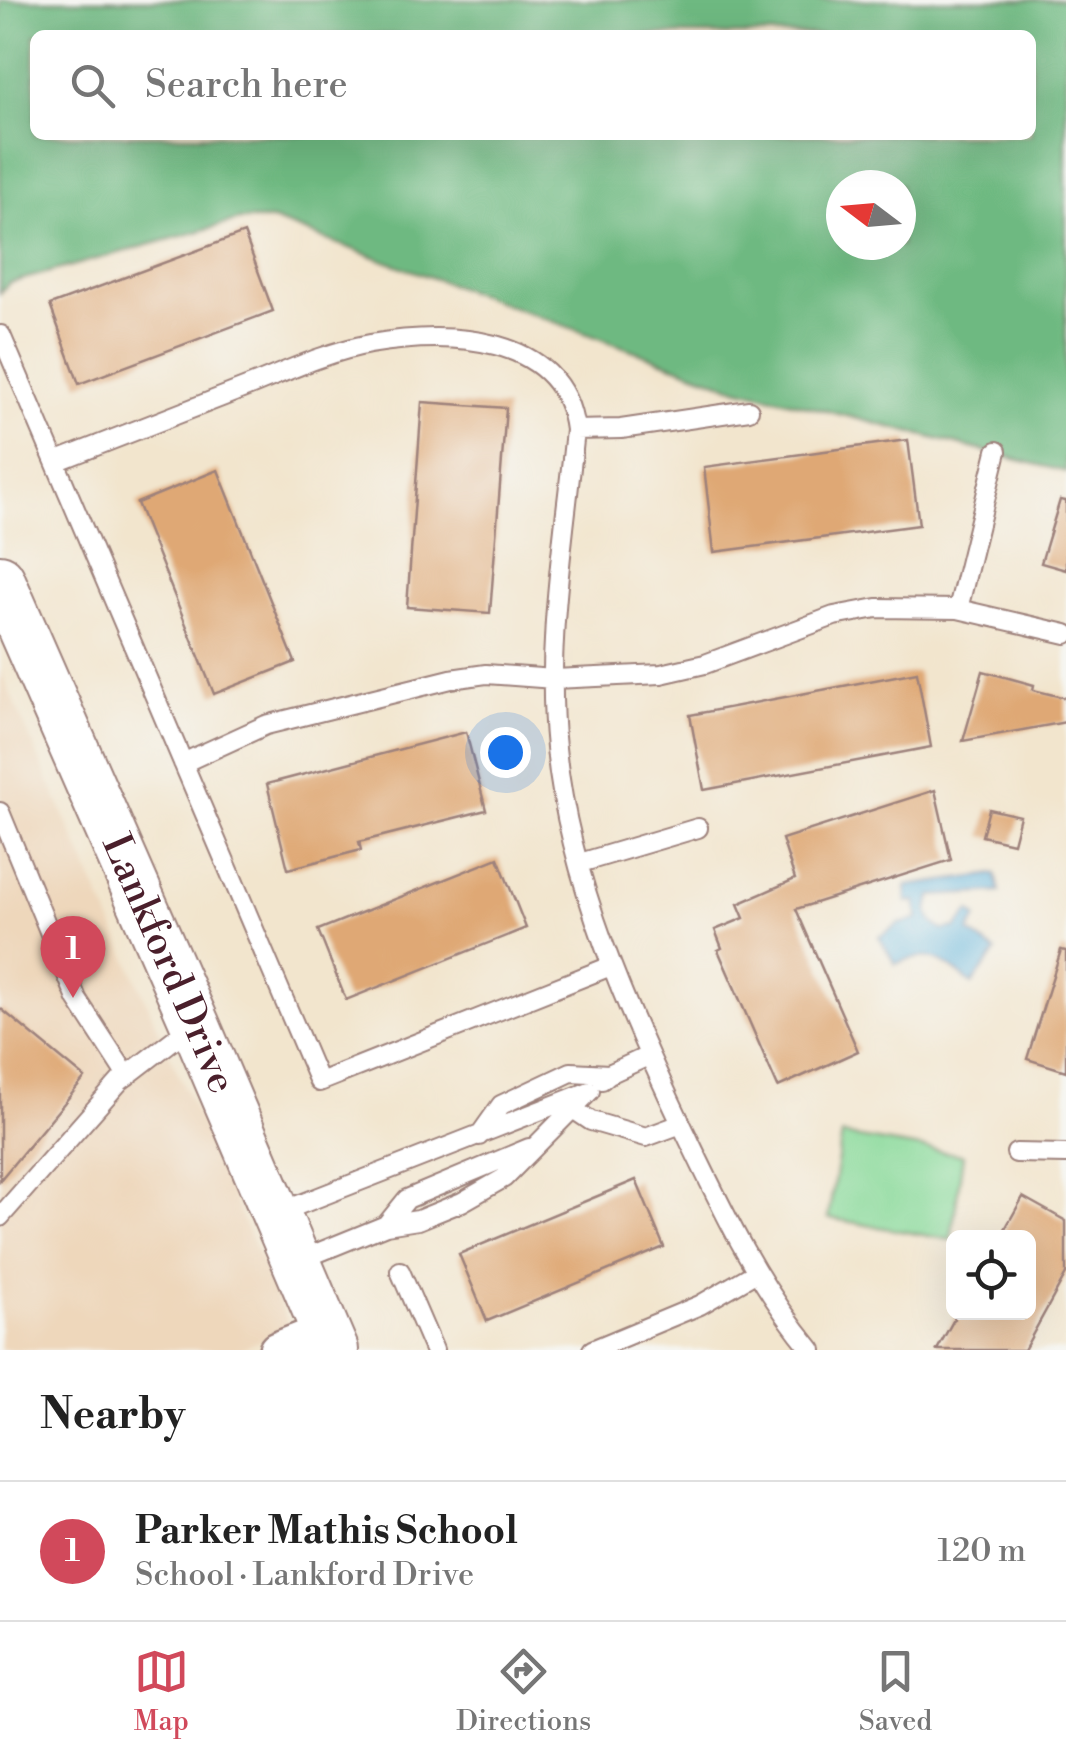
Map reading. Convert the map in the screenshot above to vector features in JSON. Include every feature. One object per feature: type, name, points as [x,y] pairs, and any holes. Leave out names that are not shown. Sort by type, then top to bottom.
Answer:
[{"type":"main road","name":"Lankford Drive","points":[[0,579],[330,1340]]},
{"type":"street","points":[[276,1350],[330,1340]]},
{"type":"lane","points":[[1,335],[320,1082],[611,966]]},
{"type":"lane","points":[[55,462],[319,358],[368,344],[454,339],[502,346],[536,360],[557,382],[572,406],[575,430],[554,640],[555,744],[561,791],[611,966],[648,1056],[755,1273],[812,1350]]},
{"type":"lane","points":[[575,430],[621,430],[749,410]]},
{"type":"lane","points":[[958,608],[997,451]]},
{"type":"lane","points":[[183,763],[266,726],[451,679],[486,674],[554,679],[661,674],[705,664],[821,620],[876,608],[958,608],[1066,634]]},
{"type":"lane","points":[[0,812],[77,999],[127,1076]]},
{"type":"lane","points":[[580,863],[698,828]]},
{"type":"lane","points":[[0,1217],[127,1076],[195,1024]]},
{"type":"lane","points":[[295,1262],[386,1224],[418,1220],[462,1202],[504,1178],[609,1074],[648,1056]]},
{"type":"lane","points":[[478,1136],[501,1105],[571,1072],[609,1074]]},
{"type":"lane","points":[[274,1214],[590,1091]]},
{"type":"lane","points":[[573,1108],[591,1121],[646,1137],[681,1124]]},
{"type":"lane","points":[[1016,1153],[1066,1154]]},
{"type":"lane","points":[[400,1271],[434,1350]]},
{"type":"lane","points":[[592,1350],[700,1304],[755,1273]]},
{"type":"shaded area","points":[[0,670],[290,1327],[238,1350],[0,1350]]},
{"type":"green space","points":[[0,0],[1066,0],[1066,472],[737,388],[272,220],[240,220],[9,283],[0,293]]},
{"type":"green space","points":[[842,1135],[963,1155],[952,1230],[946,1230],[946,1239],[828,1218]]},
{"type":"water","points":[[996,874],[1000,892],[932,896],[929,907],[931,920],[943,930],[956,928],[970,911],[977,918],[969,932],[996,952],[972,984],[936,960],[919,958],[895,964],[879,937],[899,924],[918,919],[916,901],[907,902],[906,886]]},
{"type":"building","points":[[244,233],[273,311],[79,384],[50,305]]},
{"type":"building","points":[[422,402],[506,408],[490,613],[407,607]]},
{"type":"building","points":[[908,440],[919,525],[714,552],[704,467]]},
{"type":"building","points":[[218,470],[295,662],[214,694],[137,503]]},
{"type":"building","points":[[1060,500],[1066,501],[1066,570],[1041,563]]},
{"type":"building","points":[[983,671],[1066,698],[1066,722],[963,741]]},
{"type":"building","points":[[917,672],[931,747],[704,790],[690,715]]},
{"type":"building","points":[[466,732],[486,810],[359,842],[361,850],[288,869],[267,784]]},
{"type":"building","points":[[935,790],[951,860],[796,909],[858,1051],[778,1087],[718,950],[722,948],[715,930],[744,918],[738,904],[795,879],[782,839]]},
{"type":"building","points":[[989,809],[1020,816],[1013,843],[982,836]]},
{"type":"building","points":[[498,858],[526,928],[346,1000],[318,930]]},
{"type":"building","points":[[1061,950],[1066,951],[1066,1071],[1027,1059]]},
{"type":"building","points":[[0,1008],[85,1078],[0,1180]]},
{"type":"building","points":[[636,1180],[664,1247],[487,1321],[459,1254]]},
{"type":"building","points":[[1023,1197],[1066,1221],[1066,1274],[1024,1350],[937,1350],[954,1320],[1036,1320],[1036,1230],[1004,1230]]},
{"type":"place","name":"Parker Mathis School","points":[[73,998]]}]
